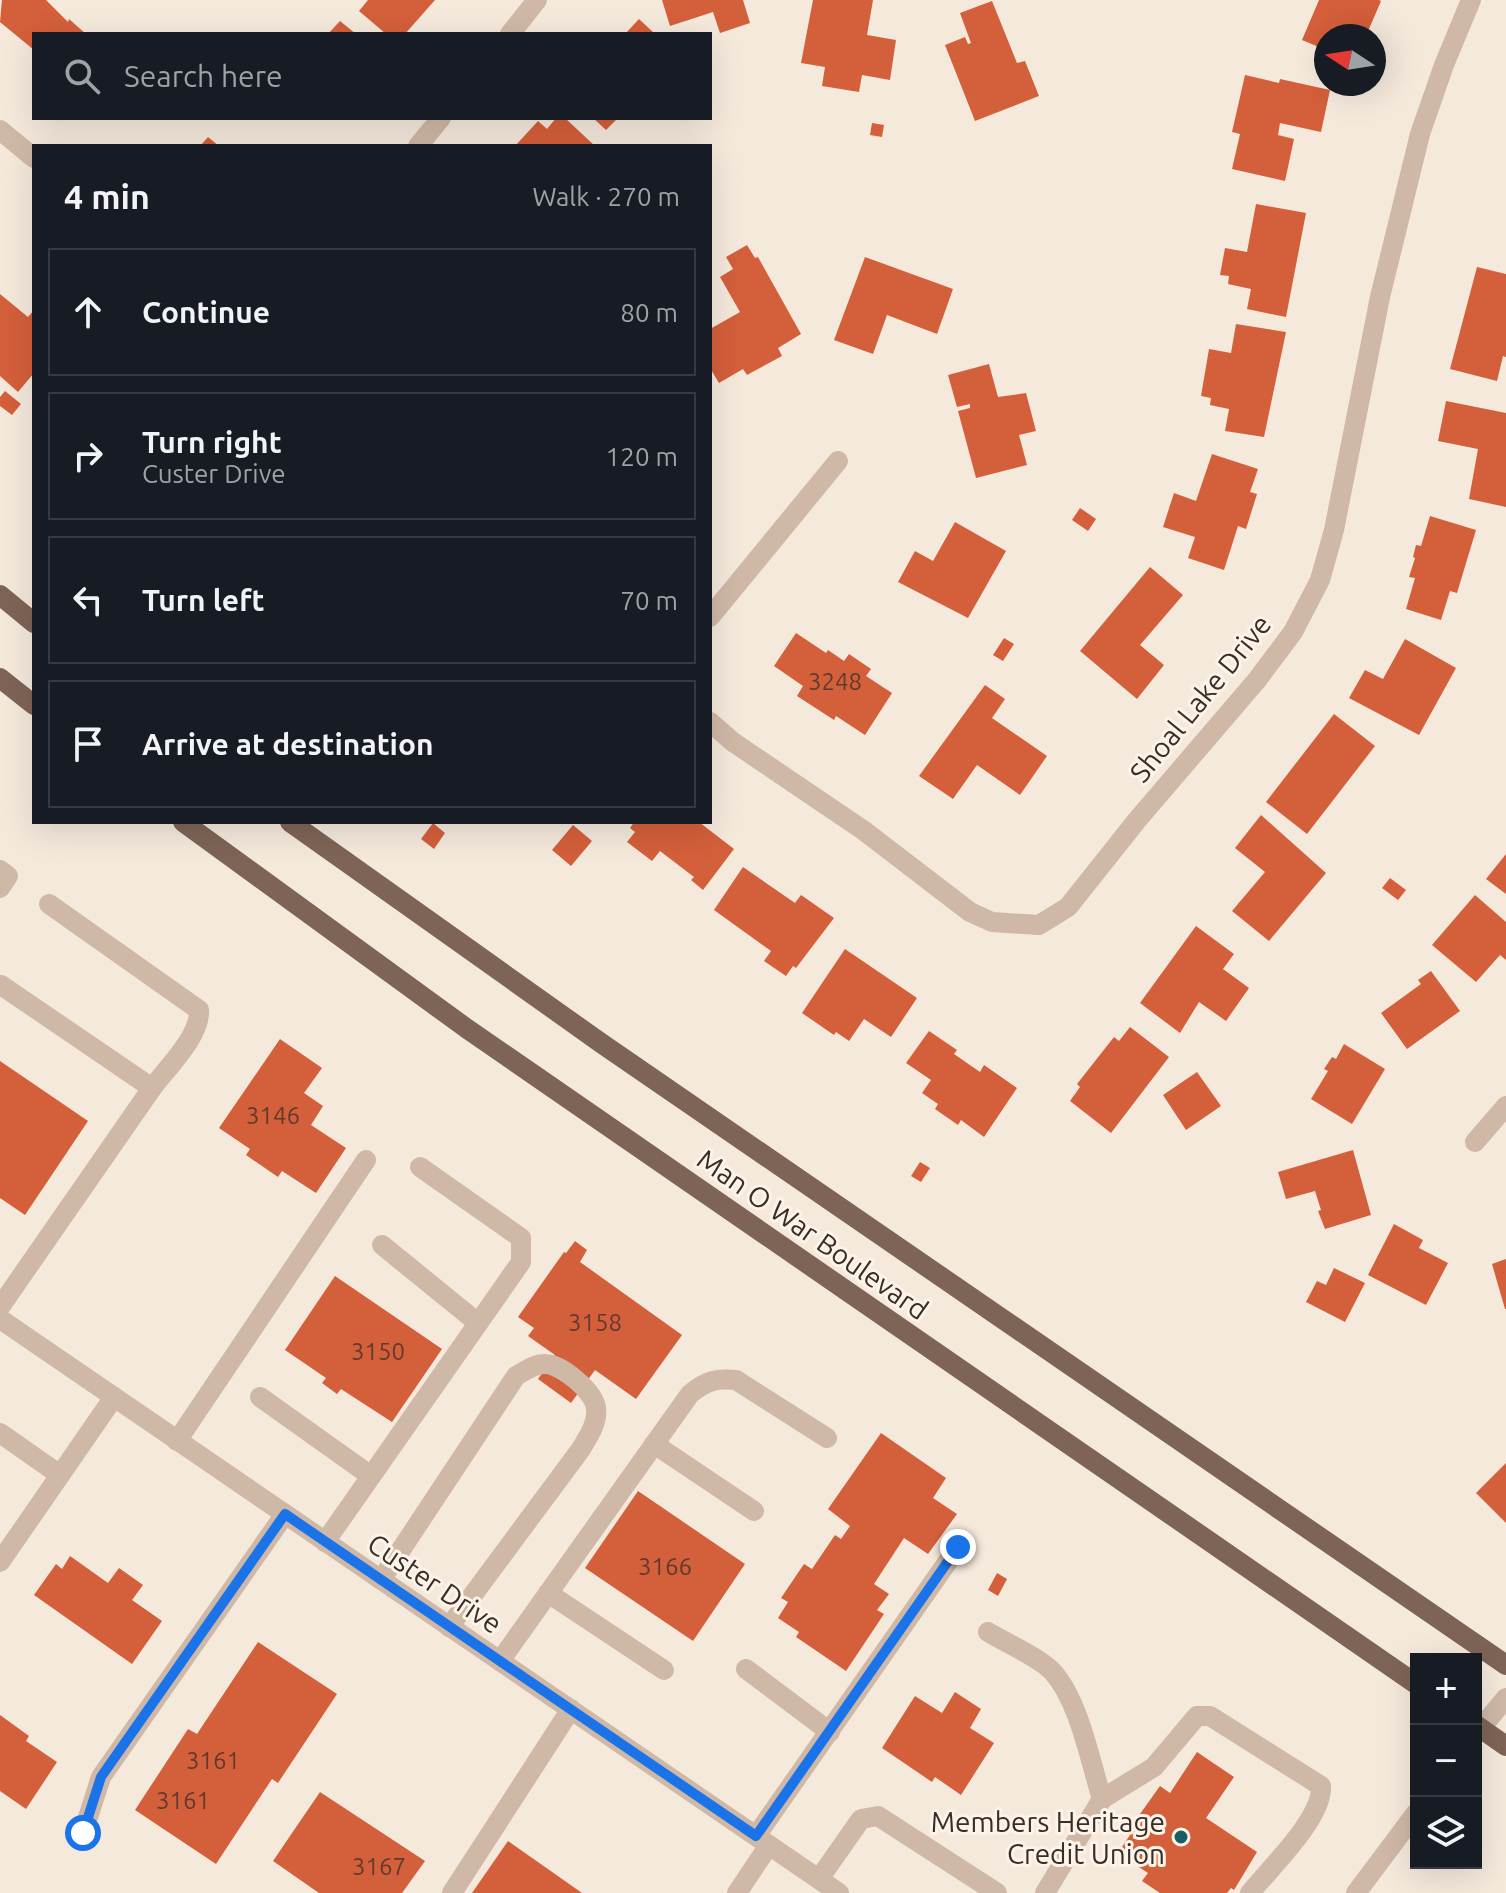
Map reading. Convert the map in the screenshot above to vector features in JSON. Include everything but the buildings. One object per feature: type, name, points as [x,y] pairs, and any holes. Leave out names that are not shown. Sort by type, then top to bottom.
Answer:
[{"type":"main road","points":[[0,595],[32,621]]},
{"type":"main road","points":[[0,678],[32,703]]},
{"type":"main road","name":"Man O War Boulevard","points":[[186,824],[466,1028],[1410,1680]]},
{"type":"main road","name":"Man O War Boulevard","points":[[293,824],[601,1043],[1506,1665]]},
{"type":"main road","points":[[1482,1732],[1506,1746]]},
{"type":"street","points":[[512,32],[537,0]]},
{"type":"street","name":"Shoal Lake Drive","points":[[712,724],[733,742],[863,830],[970,912],[992,922],[1039,925],[1068,907],[1138,819],[1257,680],[1293,632],[1320,580],[1334,530],[1380,297],[1420,134],[1471,0]]},
{"type":"street","points":[[420,144],[439,120]]},
{"type":"street","points":[[0,130],[32,156]]},
{"type":"street","points":[[712,615],[838,461]]},
{"type":"street","points":[[0,870],[8,876],[0,888]]},
{"type":"street","points":[[0,1307],[200,1021],[199,1010],[49,904]]},
{"type":"street","points":[[1,985],[152,1088]]},
{"type":"street","points":[[1475,1142],[1506,1106]]},
{"type":"street","points":[[177,1441],[366,1160]]},
{"type":"street","points":[[325,1542],[521,1262],[521,1238],[420,1167]]},
{"type":"street","points":[[382,1245],[478,1323]]},
{"type":"street","name":"Custer Drive","points":[[0,1319],[839,1893]]},
{"type":"street","points":[[381,1580],[516,1376],[536,1365],[549,1364],[584,1385],[596,1407],[594,1426],[581,1449],[449,1627]]},
{"type":"street","points":[[500,1661],[690,1394],[706,1381],[721,1378],[736,1380],[827,1438]]},
{"type":"street","points":[[0,1562],[114,1397]]},
{"type":"street","points":[[260,1397],[371,1476]]},
{"type":"street","points":[[0,1433],[60,1475]]},
{"type":"street","points":[[654,1444],[754,1511]]},
{"type":"street","points":[[83,1833],[101,1777],[285,1514]]},
{"type":"street","points":[[737,1893],[762,1841],[830,1732],[958,1547]]},
{"type":"street","points":[[548,1593],[664,1670]]},
{"type":"street","points":[[988,1632],[1050,1669],[1060,1682],[1072,1705],[1102,1799]]},
{"type":"street","points":[[746,1669],[830,1732]]},
{"type":"street","points":[[1481,1725],[1506,1698]]},
{"type":"street","points":[[452,1893],[571,1709]]},
{"type":"street","points":[[1050,1891],[1102,1799],[1154,1767],[1197,1716],[1210,1716],[1321,1786],[1319,1803],[1310,1819],[1250,1893]]},
{"type":"street","points":[[819,1879],[861,1819],[878,1816],[997,1893]]},
{"type":"street","points":[[1356,1893],[1410,1821]]},
{"type":"place","name":"Members Heritage Credit Union","points":[[1181,1837]]},
{"type":"route","points":[[83,1833],[101,1777],[285,1514],[756,1836],[958,1547]]}]
